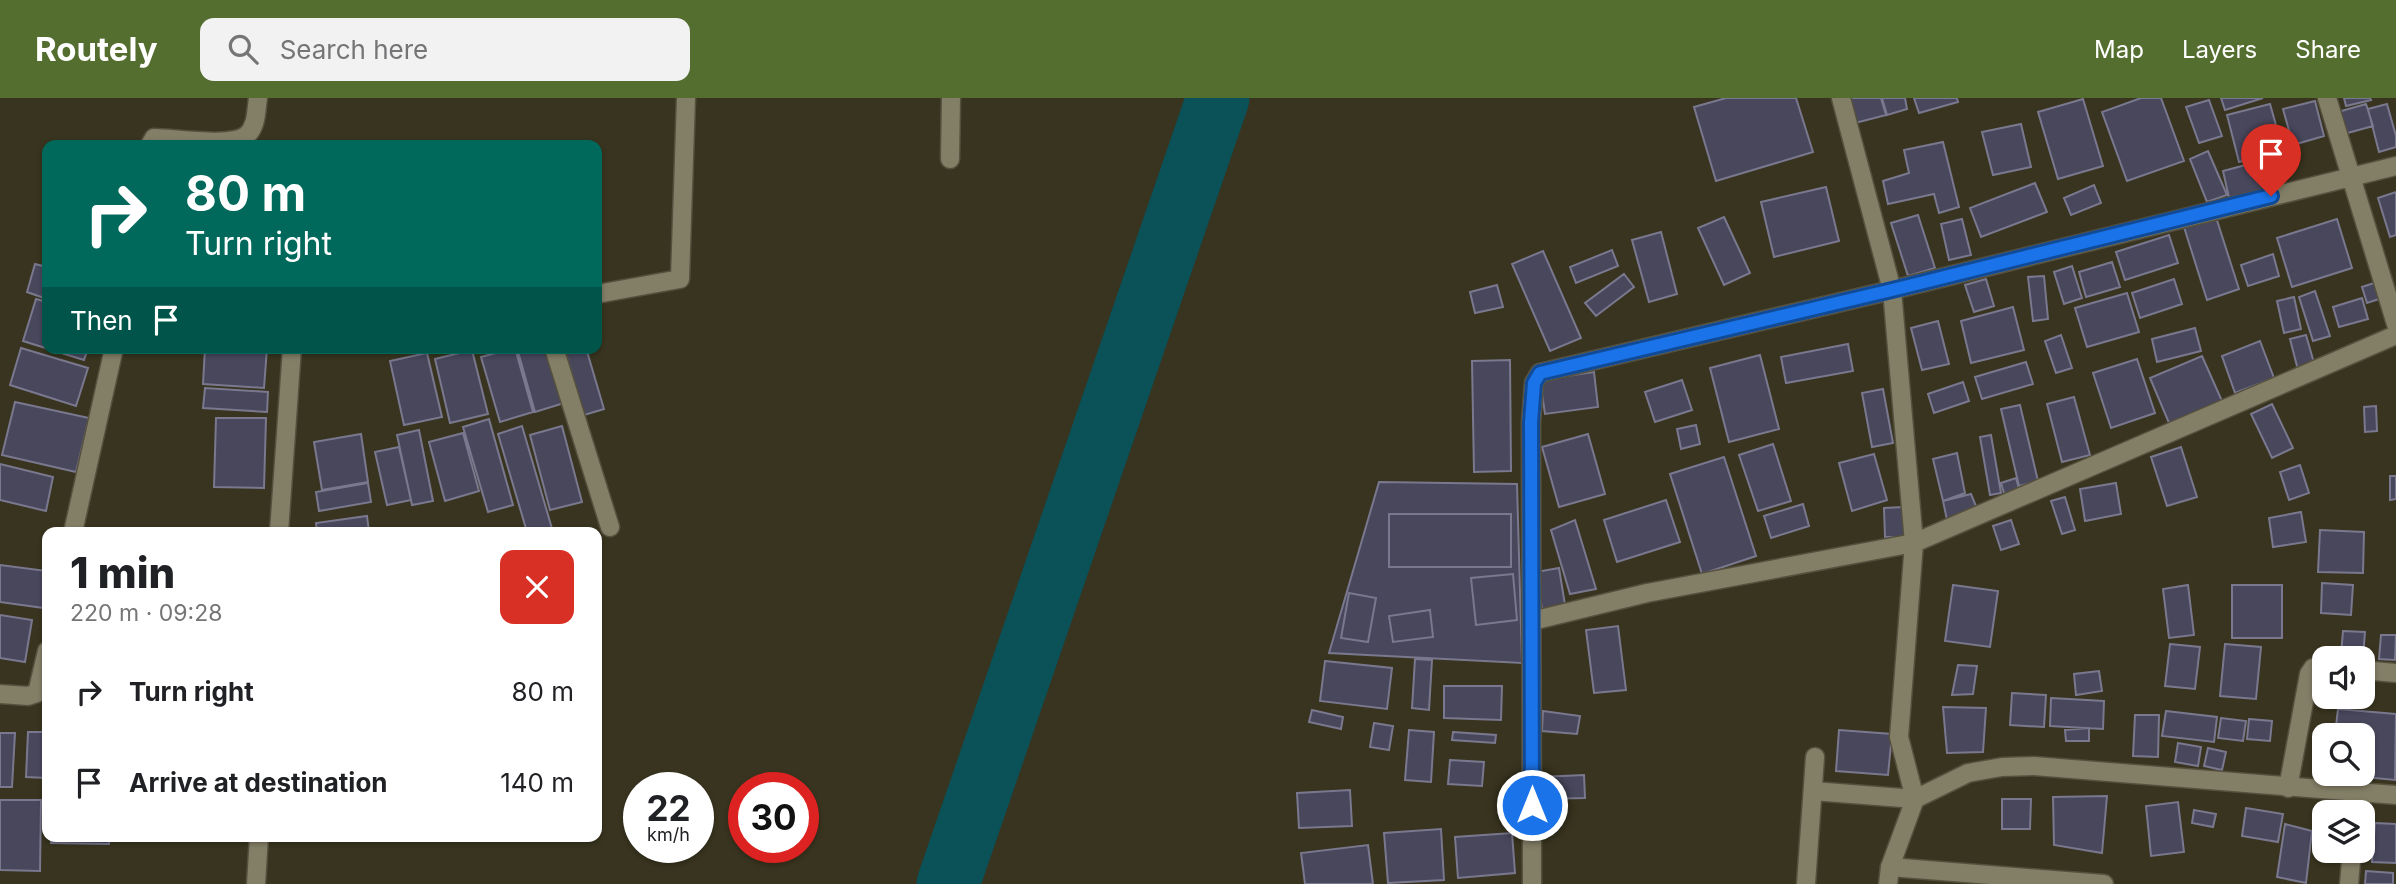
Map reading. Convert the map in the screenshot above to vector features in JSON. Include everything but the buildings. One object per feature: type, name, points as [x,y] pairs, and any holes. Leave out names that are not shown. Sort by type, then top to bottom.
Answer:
[{"type":"street","points":[[237,140],[248,135],[255,123],[258,98]]},
{"type":"street","points":[[602,293],[680,279],[686,98]]},
{"type":"street","points":[[950,159],[951,98]]},
{"type":"street","points":[[1841,98],[1892,290],[1913,543],[1899,737],[1915,799],[1889,876],[2104,884]]},
{"type":"street","points":[[2327,98],[2396,324]]},
{"type":"street","points":[[153,140],[193,140]]},
{"type":"street","points":[[1532,884],[1531,422],[1534,383],[1540,373],[2396,166]]},
{"type":"street","points":[[1532,621],[1647,593],[1913,543],[2396,335]]},
{"type":"street","points":[[74,527],[113,354]]},
{"type":"street","points":[[279,527],[292,354]]},
{"type":"street","points":[[556,354],[610,527]]},
{"type":"street","points":[[2288,788],[2312,670]]},
{"type":"street","points":[[2375,671],[2396,673]]},
{"type":"street","points":[[0,694],[28,696],[37,693],[42,672]]},
{"type":"street","points":[[1806,884],[1815,757]]},
{"type":"street","points":[[1813,791],[1915,799],[1968,773],[2023,766],[2396,795]]},
{"type":"street","points":[[2356,800],[2357,792]]},
{"type":"street","points":[[256,884],[259,842]]},
{"type":"street","points":[[2349,884],[2351,863]]},
{"type":"waterway","points":[[948,884],[1218,98]]},
{"type":"route","points":[[1532,805],[1531,422],[1534,383],[1540,373],[1892,290],[2271,196]]}]
